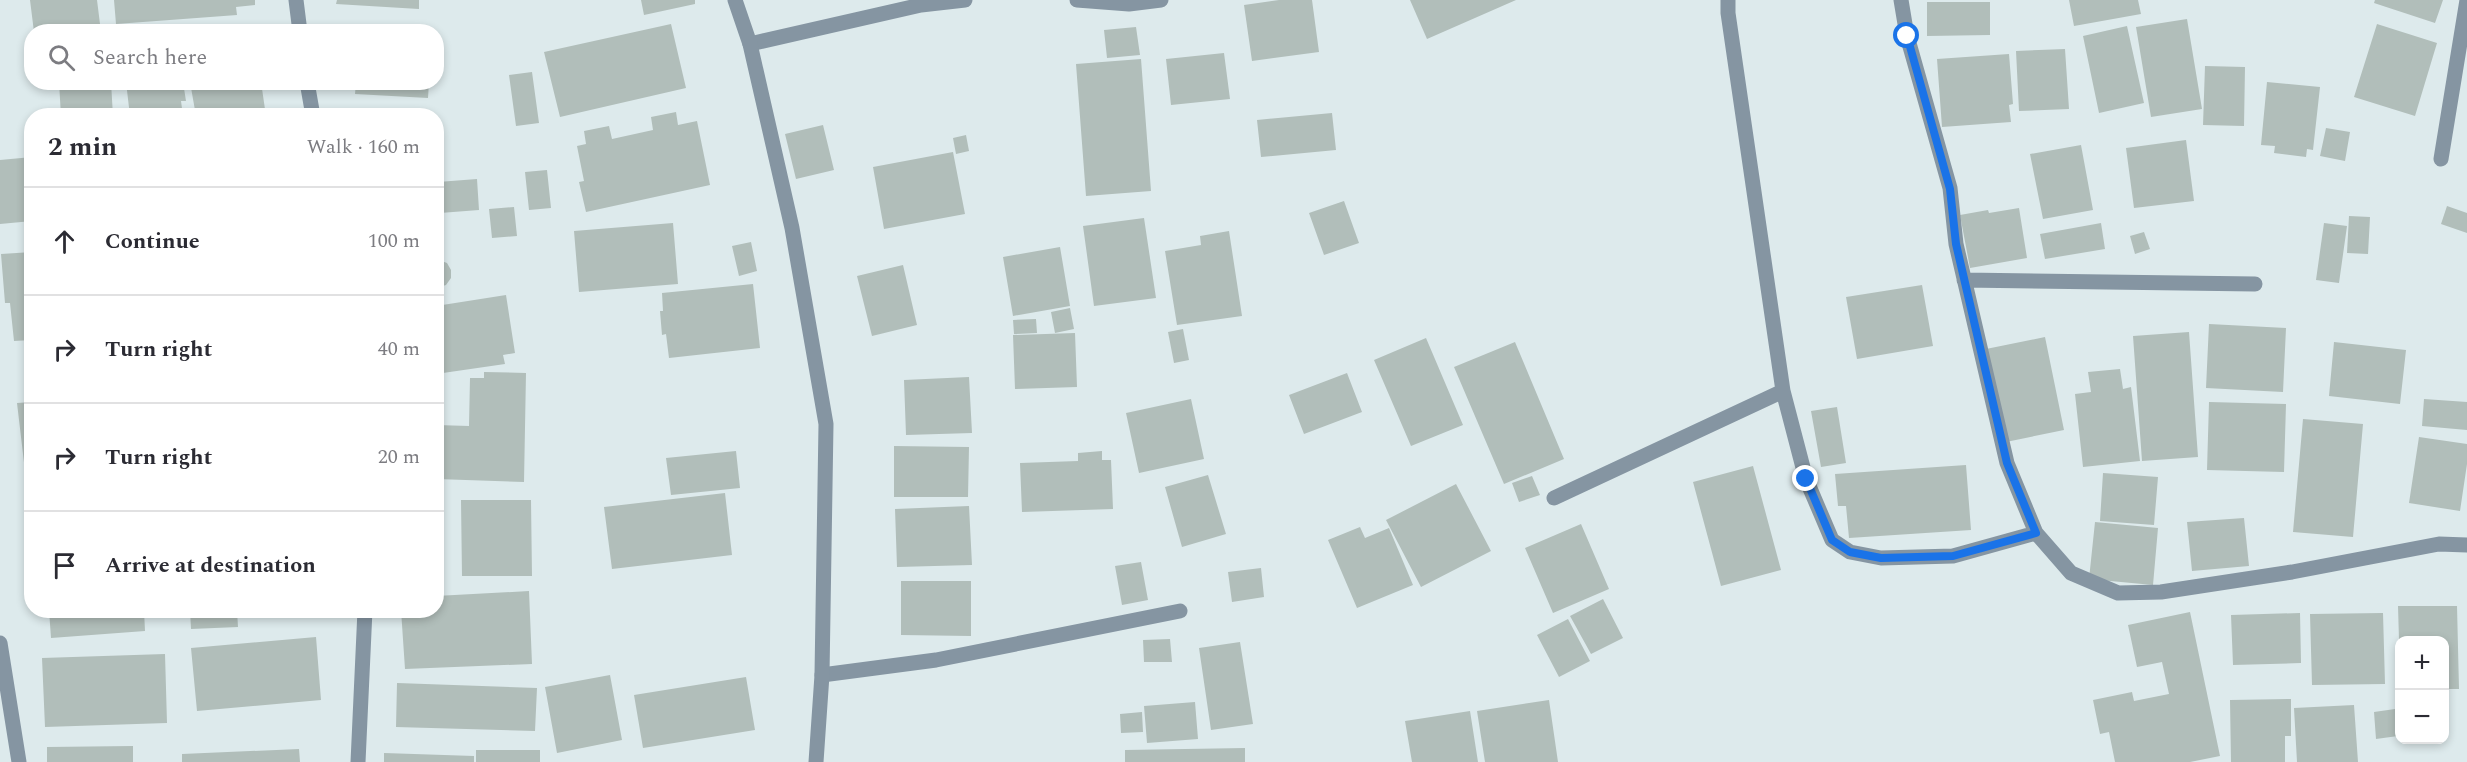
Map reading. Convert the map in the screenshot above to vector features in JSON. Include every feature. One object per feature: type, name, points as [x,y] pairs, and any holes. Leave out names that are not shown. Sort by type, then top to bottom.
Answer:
[{"type":"street","points":[[296,0],[299,24]]},
{"type":"street","points":[[735,0],[750,44],[792,228],[826,424],[822,675],[816,762]]},
{"type":"street","points":[[750,44],[921,5],[965,0]]},
{"type":"street","points":[[1077,0],[1129,4],[1161,0]]},
{"type":"street","points":[[1728,0],[1783,391],[1806,479],[1832,540],[1850,552],[1881,558],[1953,556],[2036,533]]},
{"type":"street","points":[[1901,0],[1907,36],[1950,189],[1956,244],[2007,463],[2036,533],[2070,573],[2118,593],[2161,592],[2292,572],[2439,544],[2467,545]]},
{"type":"street","points":[[2441,159],[2467,0]]},
{"type":"street","points":[[308,90],[312,108]]},
{"type":"street","points":[[1964,280],[2255,284]]},
{"type":"street","points":[[1554,498],[1783,391]]},
{"type":"street","points":[[822,675],[936,660],[1180,611]]},
{"type":"street","points":[[358,762],[365,618]]},
{"type":"street","points":[[0,643],[19,762]]},
{"type":"building","points":[[30,0],[97,0],[100,24],[33,24]]},
{"type":"building","points":[[114,0],[255,0],[255,5],[236,7],[237,15],[116,24]]},
{"type":"building","points":[[337,0],[419,0],[419,9],[336,4]]},
{"type":"building","points":[[641,0],[695,0],[695,4],[644,15]]},
{"type":"building","points":[[1279,0],[1312,0],[1319,52],[1252,61],[1244,5]]},
{"type":"building","points":[[1410,0],[1516,0],[1427,39]]},
{"type":"building","points":[[2069,0],[2138,0],[2141,14],[2074,26]]},
{"type":"building","points":[[2375,0],[2443,0],[2435,23],[2374,3]]},
{"type":"building","points":[[1927,2],[1990,2],[1990,35],[1927,36]]},
{"type":"building","points":[[2187,19],[2202,109],[2151,117],[2136,27]]},
{"type":"building","points":[[671,24],[686,88],[560,117],[544,52]]},
{"type":"building","points":[[2377,24],[2437,43],[2415,116],[2354,97]]},
{"type":"building","points":[[2127,26],[2144,103],[2099,113],[2083,36]]},
{"type":"building","points":[[1136,27],[1140,55],[1107,58],[1104,30]]},
{"type":"building","points":[[2065,49],[2069,109],[2019,111],[2016,51]]},
{"type":"building","points":[[1224,53],[1230,99],[1171,105],[1166,59]]},
{"type":"building","points":[[2009,54],[2013,104],[2009,105],[2011,122],[1942,127],[1937,59]]},
{"type":"building","points":[[1141,59],[1151,191],[1086,196],[1076,64]]},
{"type":"building","points":[[2205,66],[2245,67],[2244,126],[2203,125]]},
{"type":"building","points":[[532,72],[539,123],[516,126],[509,75]]},
{"type":"building","points":[[2267,82],[2320,87],[2313,150],[2307,149],[2306,157],[2274,153],[2275,146],[2261,145]]},
{"type":"building","points":[[59,90],[111,90],[113,108],[61,108]]},
{"type":"building","points":[[127,90],[184,90],[186,101],[181,101],[182,108],[129,108]]},
{"type":"building","points":[[191,90],[262,90],[265,108],[195,108]]},
{"type":"building","points":[[355,90],[428,90],[428,98],[355,94]]},
{"type":"building","points":[[676,112],[678,125],[697,121],[710,185],[586,212],[579,182],[584,181],[577,146],[586,144],[584,131],[609,126],[612,139],[653,130],[651,117]]},
{"type":"building","points":[[1332,113],[1336,150],[1261,157],[1257,120]]},
{"type":"building","points":[[823,125],[834,170],[796,179],[785,134]]},
{"type":"building","points":[[2326,128],[2350,132],[2345,161],[2320,156]]},
{"type":"building","points":[[966,135],[969,151],[956,154],[953,138]]},
{"type":"building","points":[[2186,140],[2194,201],[2134,208],[2126,148]]},
{"type":"building","points":[[2081,145],[2093,210],[2043,219],[2030,154]]},
{"type":"building","points":[[953,152],[965,214],[884,229],[873,167]]},
{"type":"building","points":[[24,158],[24,222],[0,224],[0,160]]},
{"type":"building","points":[[547,170],[551,208],[529,210],[525,172]]},
{"type":"building","points":[[477,179],[479,210],[444,213],[444,182]]},
{"type":"building","points":[[1344,201],[1359,243],[1324,255],[1309,213]]},
{"type":"building","points":[[2447,206],[2467,213],[2467,233],[2441,224]]},
{"type":"building","points":[[514,207],[517,236],[492,238],[489,209]]},
{"type":"building","points":[[2019,208],[2027,258],[1970,268],[1960,215]]},
{"type":"building","points":[[2349,216],[2370,217],[2368,254],[2347,253]]},
{"type":"building","points":[[1144,218],[1156,298],[1094,306],[1083,226]]},
{"type":"building","points":[[673,223],[678,284],[579,292],[574,231]]},
{"type":"building","points":[[2101,223],[2105,249],[2045,259],[2040,234]]},
{"type":"building","points":[[2324,223],[2347,226],[2339,283],[2316,280]]},
{"type":"building","points":[[1229,231],[1242,316],[1177,325],[1165,251],[1201,245],[1200,236]]},
{"type":"building","points":[[2144,232],[2150,249],[2135,254],[2130,236]]},
{"type":"building","points":[[751,242],[757,271],[739,276],[732,246]]},
{"type":"building","points":[[1060,247],[1070,306],[1013,316],[1003,257]]},
{"type":"building","points":[[24,253],[24,340],[14,341],[10,303],[5,303],[1,254]]},
{"type":"building","points":[[444,262],[451,270],[451,278],[444,286]]},
{"type":"building","points":[[903,265],[917,325],[872,336],[857,276]]},
{"type":"building","points":[[753,284],[760,348],[669,358],[666,334],[662,335],[660,311],[663,311],[662,293]]},
{"type":"building","points":[[1922,285],[1933,346],[1857,359],[1846,297]]},
{"type":"building","points":[[506,295],[515,353],[503,355],[505,364],[444,373],[444,305]]},
{"type":"building","points":[[1070,308],[1074,329],[1055,333],[1051,312]]},
{"type":"building","points":[[1036,319],[1037,333],[1014,334],[1013,320]]},
{"type":"building","points":[[2209,324],[2286,328],[2283,392],[2206,388]]},
{"type":"building","points":[[1183,329],[1189,360],[1174,363],[1168,332]]},
{"type":"building","points":[[2189,332],[2198,457],[2142,461],[2133,336]]},
{"type":"building","points":[[1075,333],[1077,387],[1015,389],[1013,335]]},
{"type":"building","points":[[2045,337],[2064,430],[2006,442],[1986,349]]},
{"type":"building","points":[[1426,338],[1463,425],[1411,446],[1374,360]]},
{"type":"building","points":[[1515,342],[1564,459],[1504,484],[1454,367]]},
{"type":"building","points":[[2334,342],[2406,350],[2400,404],[2329,396]]},
{"type":"building","points":[[2120,369],[2123,389],[2131,387],[2140,461],[2083,467],[2075,394],[2091,392],[2088,372]]},
{"type":"building","points":[[484,372],[526,373],[524,482],[444,479],[444,425],[469,426],[470,378],[484,378]]},
{"type":"building","points":[[1347,373],[1362,412],[1304,434],[1289,395]]},
{"type":"building","points":[[969,377],[972,433],[906,435],[904,380]]},
{"type":"building","points":[[1191,399],[1204,459],[1139,473],[1126,413]]},
{"type":"building","points":[[2424,399],[2467,402],[2467,430],[2422,426]]},
{"type":"building","points":[[2209,402],[2286,404],[2284,472],[2207,470]]},
{"type":"building","points":[[17,403],[24,403],[24,462]]},
{"type":"building","points":[[1837,407],[1846,463],[1821,467],[1811,411]]},
{"type":"building","points":[[2303,419],[2363,424],[2353,537],[2293,532]]},
{"type":"building","points":[[2419,437],[2467,444],[2467,464],[2460,511],[2409,503]]},
{"type":"building","points":[[894,446],[969,447],[968,497],[894,497]]},
{"type":"building","points":[[736,451],[740,488],[671,495],[666,458]]},
{"type":"building","points":[[1102,451],[1102,460],[1111,460],[1113,509],[1022,512],[1020,463],[1078,461],[1078,453]]},
{"type":"building","points":[[1966,465],[1971,530],[1849,538],[1846,506],[1838,506],[1835,474]]},
{"type":"building","points":[[1753,466],[1781,570],[1721,586],[1693,482]]},
{"type":"building","points":[[2103,473],[2158,477],[2154,525],[2100,521]]},
{"type":"building","points":[[1208,475],[1226,534],[1182,547],[1165,487]]},
{"type":"building","points":[[1532,476],[1540,495],[1519,502],[1512,483]]},
{"type":"building","points":[[1456,484],[1491,551],[1421,587],[1386,520]]},
{"type":"building","points":[[725,493],[732,555],[612,569],[604,507]]},
{"type":"building","points":[[461,500],[531,500],[532,576],[462,576]]},
{"type":"building","points":[[969,506],[972,565],[897,567],[895,509]]},
{"type":"building","points":[[2244,518],[2249,566],[2192,571],[2187,522]]},
{"type":"building","points":[[2095,522],[2158,528],[2153,585],[2089,579]]},
{"type":"building","points":[[1581,524],[1609,589],[1553,613],[1525,548]]},
{"type":"building","points":[[1360,527],[1365,538],[1389,528],[1413,585],[1357,608],[1328,540]]},
{"type":"building","points":[[1141,562],[1148,600],[1122,605],[1115,566]]},
{"type":"building","points":[[1261,568],[1264,597],[1232,602],[1228,572]]},
{"type":"building","points":[[901,581],[971,581],[971,636],[901,635]]},
{"type":"building","points":[[529,591],[532,664],[405,669],[402,618],[444,618],[444,596]]},
{"type":"building","points":[[1603,599],[1623,638],[1591,654],[1570,616]]},
{"type":"building","points":[[2398,606],[2457,606],[2459,689],[2449,689],[2449,636],[2399,636]]},
{"type":"building","points":[[2190,612],[2220,756],[2190,762],[2115,762],[2109,732],[2100,734],[2093,700],[2132,692],[2134,701],[2169,694],[2162,662],[2137,667],[2128,625]]},
{"type":"building","points":[[2300,613],[2301,663],[2233,665],[2231,615]]},
{"type":"building","points":[[2383,613],[2385,684],[2312,685],[2310,614]]},
{"type":"building","points":[[50,618],[144,618],[145,631],[51,638]]},
{"type":"building","points":[[190,618],[237,618],[238,627],[191,629]]},
{"type":"building","points":[[1568,619],[1590,661],[1559,677],[1537,635]]},
{"type":"building","points":[[316,637],[321,700],[197,711],[191,648]]},
{"type":"building","points":[[1170,639],[1172,662],[1144,662],[1143,640]]},
{"type":"building","points":[[1240,642],[1253,724],[1211,730],[1199,648]]},
{"type":"building","points":[[165,654],[167,723],[45,727],[42,658]]},
{"type":"building","points":[[610,675],[622,740],[557,753],[545,687]]},
{"type":"building","points":[[746,677],[755,730],[643,748],[634,695]]},
{"type":"building","points":[[397,683],[537,688],[535,731],[396,727]]},
{"type":"building","points":[[2291,699],[2291,736],[2285,736],[2285,762],[2231,762],[2230,700]]},
{"type":"building","points":[[1549,700],[1558,762],[1485,762],[1477,711]]},
{"type":"building","points":[[1195,702],[1198,739],[1147,743],[1144,706]]},
{"type":"building","points":[[2354,705],[2358,762],[2297,762],[2294,708]]},
{"type":"building","points":[[2395,709],[2395,736],[2376,739],[2374,712]]},
{"type":"building","points":[[1470,711],[1478,762],[1412,762],[1405,721]]},
{"type":"building","points":[[1142,712],[1143,732],[1121,733],[1120,714]]},
{"type":"building","points":[[133,746],[133,762],[47,762],[47,747]]},
{"type":"building","points":[[1245,748],[1245,762],[1125,762],[1125,750]]},
{"type":"building","points":[[299,749],[300,762],[182,762],[182,754]]},
{"type":"building","points":[[476,750],[540,750],[540,762],[476,762]]},
{"type":"building","points":[[384,753],[474,756],[474,762],[384,762]]},
{"type":"route","points":[[1806,479],[1832,540],[1850,552],[1881,558],[1953,556],[2036,533],[2007,463],[1956,244],[1950,189],[1907,36]]}]
